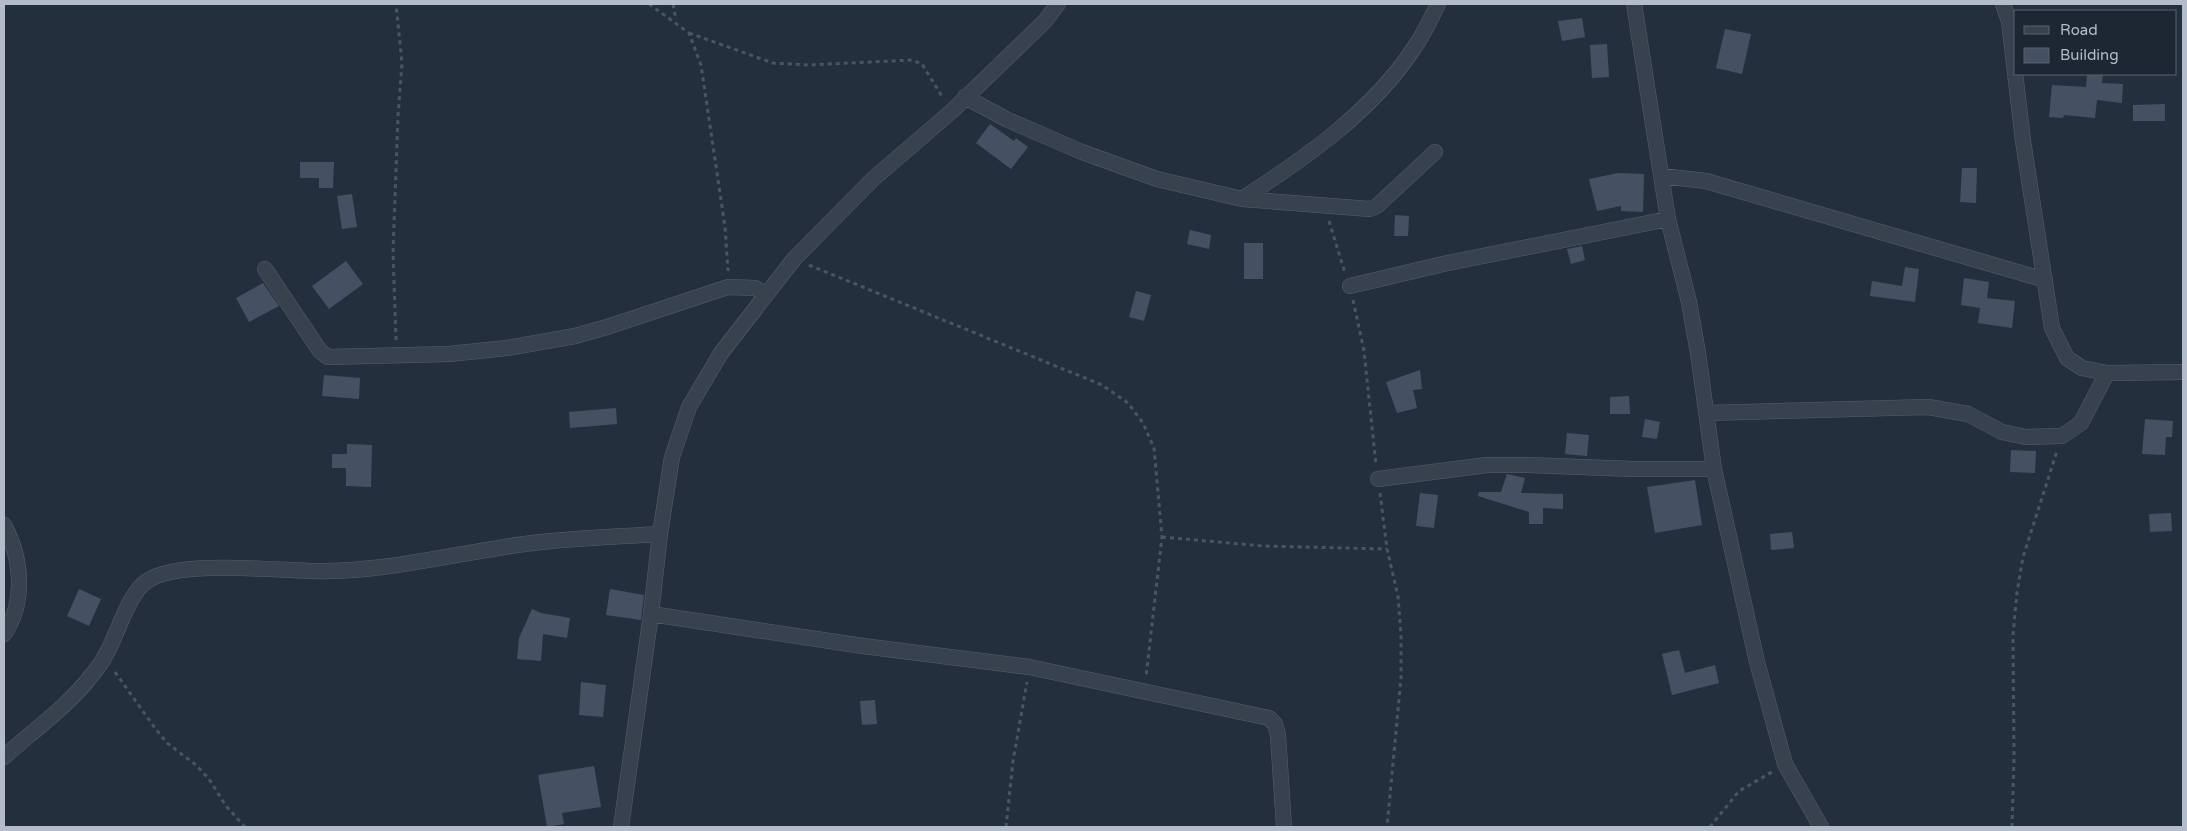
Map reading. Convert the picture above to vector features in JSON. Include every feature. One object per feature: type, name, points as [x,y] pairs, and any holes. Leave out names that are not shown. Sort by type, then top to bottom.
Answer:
[{"type":"street","points":[[621,827],[672,457],[689,407],[721,353],[794,259],[873,179],[952,111],[1045,21],[1058,4]]},
{"type":"street","points":[[1242,199],[1300,160],[1360,110],[1386,83],[1414,48],[1438,4]]},
{"type":"street","points":[[1634,4],[1668,219],[1689,302],[1714,470],[1757,662],[1785,764],[1821,827]]},
{"type":"street","points":[[2003,4],[2009,21],[2014,64]]},
{"type":"street","points":[[2015,75],[2023,141],[2052,328],[2067,358],[2082,368],[2107,373],[2183,372]]},
{"type":"street","points":[[965,97],[1008,120],[1082,152],[1157,179],[1242,199],[1370,209],[1377,206],[1435,152]]},
{"type":"street","points":[[1662,176],[1706,181],[2045,280]]},
{"type":"street","points":[[1350,286],[1443,264],[1668,219]]},
{"type":"street","points":[[265,269],[320,351],[328,357],[507,348],[575,336],[728,287],[755,288],[766,294]]},
{"type":"street","points":[[1707,413],[1928,407],[1968,414],[2002,432],[2026,437],[2062,436],[2082,423],[2107,373]]},
{"type":"street","points":[[1378,479],[1487,465],[1714,470]]},
{"type":"street","points":[[4,525],[17,557],[20,580],[12,622],[4,634]]},
{"type":"street","points":[[4,757],[91,677],[105,657],[129,605],[145,582],[158,574],[183,570],[326,572],[372,569],[560,539],[660,534]]},
{"type":"street","points":[[651,614],[881,649],[1029,667],[1270,718],[1278,735],[1284,827]]},
{"type":"path","points":[[396,4],[402,62],[393,252],[396,355]]},
{"type":"path","points":[[650,4],[689,32],[773,63],[808,65],[918,61],[922,64],[952,111]]},
{"type":"path","points":[[673,4],[676,22]]},
{"type":"path","points":[[689,32],[701,66],[725,226],[728,287]]},
{"type":"path","points":[[1324,206],[1350,286],[1364,351],[1387,549],[1398,596],[1401,635],[1401,678],[1387,827]]},
{"type":"path","points":[[794,259],[1102,385],[1128,403],[1143,423],[1154,448],[1162,537],[1144,690]]},
{"type":"path","points":[[2012,827],[2014,758],[2013,636],[2017,592],[2024,557],[2062,436]]},
{"type":"path","points":[[1162,537],[1263,546],[1387,549]]},
{"type":"path","points":[[105,657],[155,728],[168,743],[196,765],[209,780],[226,806],[245,827]]},
{"type":"path","points":[[1006,827],[1013,761],[1029,667]]},
{"type":"path","points":[[1710,827],[1739,792],[1785,764]]},
{"type":"building","points":[[1582,18],[1585,37],[1562,41],[1558,21]]},
{"type":"building","points":[[1725,29],[1751,34],[1742,74],[1716,68]]},
{"type":"building","points":[[1607,44],[1609,77],[1592,78],[1590,45]]},
{"type":"building","points":[[2087,75],[2103,75],[2102,83],[2123,84],[2122,103],[2097,100],[2095,118],[2064,115],[2063,118],[2049,117],[2052,85],[2086,87]]},
{"type":"building","points":[[2165,104],[2165,121],[2133,121],[2133,105]]},
{"type":"building","points":[[990,124],[1014,141],[1016,138],[1028,147],[1011,169],[976,143]]},
{"type":"building","points":[[300,162],[334,162],[333,188],[319,188],[319,178],[300,178]]},
{"type":"building","points":[[1962,168],[1977,168],[1976,203],[1960,202]]},
{"type":"building","points":[[1618,173],[1644,174],[1643,212],[1621,211],[1621,206],[1597,211],[1589,179]]},
{"type":"building","points":[[352,194],[357,227],[342,229],[337,196]]},
{"type":"building","points":[[1395,215],[1409,216],[1408,236],[1394,236]]},
{"type":"building","points":[[1190,230],[1211,235],[1209,249],[1187,244]]},
{"type":"building","points":[[1244,243],[1263,243],[1263,279],[1244,279]]},
{"type":"building","points":[[1582,246],[1585,260],[1571,264],[1567,249]]},
{"type":"building","points":[[346,261],[363,284],[329,309],[312,286]]},
{"type":"building","points":[[1905,267],[1919,269],[1915,302],[1870,296],[1872,281],[1902,286]]},
{"type":"building","points":[[1964,278],[1989,282],[1987,298],[2015,301],[2012,328],[1978,323],[1980,308],[1961,305]]},
{"type":"building","points":[[263,283],[279,306],[249,322],[236,298]]},
{"type":"building","points":[[1136,291],[1151,295],[1144,321],[1129,317]]},
{"type":"building","points":[[1420,370],[1422,389],[1413,390],[1417,408],[1397,413],[1386,382]]},
{"type":"building","points":[[324,375],[360,378],[359,399],[322,396]]},
{"type":"building","points":[[1629,396],[1630,414],[1610,414],[1610,397]]},
{"type":"building","points":[[616,408],[617,424],[570,428],[569,412]]},
{"type":"building","points":[[1645,419],[1660,422],[1657,439],[1642,437]]},
{"type":"building","points":[[2145,419],[2173,421],[2172,437],[2166,437],[2165,455],[2142,454]]},
{"type":"building","points":[[1567,433],[1589,435],[1587,456],[1565,454]]},
{"type":"building","points":[[347,444],[372,445],[371,487],[346,486],[346,468],[332,468],[332,454],[347,454]]},
{"type":"building","points":[[2011,450],[2036,451],[2035,473],[2010,472]]},
{"type":"building","points":[[1507,474],[1525,478],[1521,493],[1563,494],[1563,509],[1543,508],[1543,524],[1529,524],[1529,512],[1478,496],[1479,492],[1501,492]]},
{"type":"building","points":[[1695,480],[1702,525],[1655,533],[1647,487]]},
{"type":"building","points":[[1420,493],[1438,495],[1434,528],[1416,526]]},
{"type":"building","points":[[2171,513],[2172,531],[2150,532],[2149,514]]},
{"type":"building","points":[[1792,532],[1794,548],[1771,550],[1770,534]]},
{"type":"building","points":[[79,589],[101,599],[89,626],[67,616]]},
{"type":"building","points":[[610,589],[644,595],[641,620],[606,615]]},
{"type":"building","points":[[532,609],[541,613],[570,618],[567,638],[543,634],[541,661],[517,659],[519,638]]},
{"type":"building","points":[[1679,650],[1685,673],[1715,665],[1719,683],[1672,695],[1662,654]]},
{"type":"building","points":[[581,682],[606,685],[603,717],[579,715]]},
{"type":"building","points":[[875,700],[877,724],[862,725],[860,701]]},
{"type":"building","points":[[594,766],[601,807],[562,813],[564,824],[547,827],[538,775]]}]
